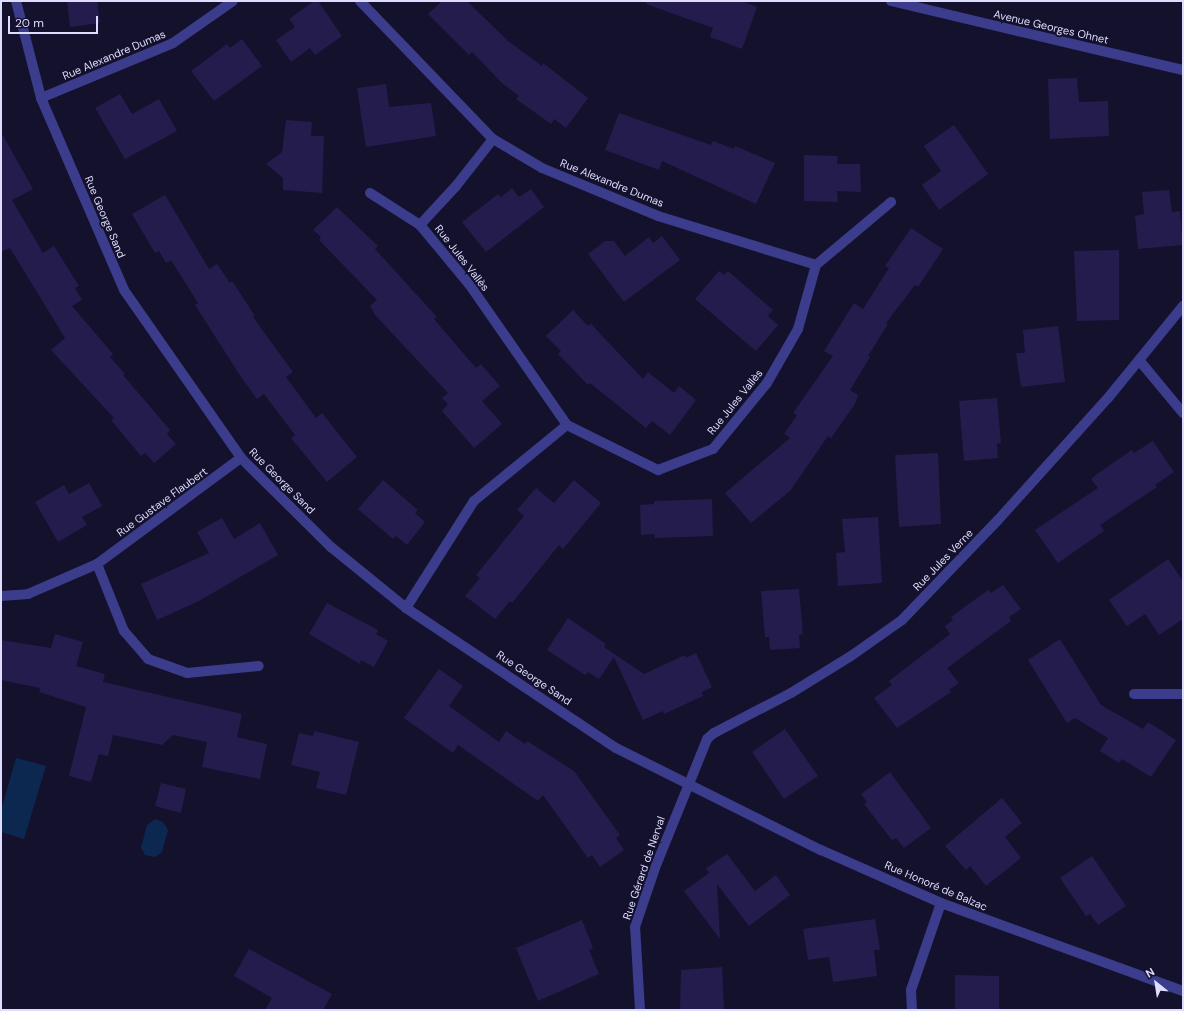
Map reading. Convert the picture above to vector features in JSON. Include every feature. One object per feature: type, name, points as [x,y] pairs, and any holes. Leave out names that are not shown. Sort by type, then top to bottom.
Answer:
[{"type":"street","name":"Rue George Sand","points":[[16,1],[41,98],[124,290],[241,458],[331,547],[406,608],[616,748],[688,785]]},
{"type":"street","name":"Rue Alexandre Dumas","points":[[41,98],[173,43],[233,1]]},
{"type":"street","name":"Rue Alexandre Dumas","points":[[360,1],[493,139],[542,168],[658,216],[816,265]]},
{"type":"street","name":"Avenue Georges Ohnet","points":[[891,1],[1183,70]]},
{"type":"street","name":"Rue Jules Vallès","points":[[420,224],[456,186],[493,139]]},
{"type":"street","name":"Rue Jules Vallès","points":[[370,193],[420,224],[469,284],[567,425],[658,470],[712,449],[767,383],[798,329],[816,265]]},
{"type":"street","points":[[816,265],[891,202]]},
{"type":"street","name":"Rue Jules Verne","points":[[688,785],[710,736],[791,693],[852,656],[902,620],[998,520],[1139,360],[1183,306]]},
{"type":"street","points":[[1139,360],[1183,413]]},
{"type":"street","points":[[406,608],[474,501],[567,425]]},
{"type":"street","name":"Rue Gustave Flaubert","points":[[1,596],[28,594],[97,564],[241,458]]},
{"type":"street","points":[[97,564],[124,631],[148,659],[187,673],[259,666]]},
{"type":"street","points":[[1134,694],[1183,694]]},
{"type":"street","name":"Rue Honoré de Balzac","points":[[688,785],[821,850],[941,903],[1183,991]]},
{"type":"street","name":"Rue Gérard de Nerval","points":[[640,1010],[635,926],[654,868],[688,785]]},
{"type":"street","points":[[912,1010],[911,990],[941,903]]},
{"type":"water","points":[[16,758],[46,766],[24,839],[1,832],[1,810]]},
{"type":"water","points":[[155,819],[163,822],[168,830],[162,852],[155,857],[145,855],[141,848],[147,825]]},
{"type":"building","points":[[67,1],[97,1],[100,23],[70,27]]},
{"type":"building","points":[[314,1],[318,1],[342,36],[315,55],[310,48],[291,62],[276,40],[295,27],[289,19]]},
{"type":"building","points":[[442,1],[467,1],[508,41],[542,66],[543,63],[588,98],[566,128],[554,119],[551,124],[516,99],[519,96],[503,84],[472,52],[469,55],[428,14]]},
{"type":"building","points":[[647,1],[742,1],[757,7],[742,49],[710,37],[713,28],[646,4]]},
{"type":"building","points":[[242,39],[262,66],[214,101],[191,71],[227,44],[230,48]]},
{"type":"building","points":[[1077,78],[1079,102],[1108,101],[1109,136],[1050,139],[1048,79]]},
{"type":"building","points":[[386,84],[389,107],[431,103],[436,136],[366,147],[357,88]]},
{"type":"building","points":[[120,94],[132,114],[159,99],[177,131],[125,159],[95,108]]},
{"type":"building","points":[[619,113],[711,145],[713,141],[734,149],[735,146],[775,163],[756,204],[662,161],[659,170],[605,150]]},
{"type":"building","points":[[286,120],[312,122],[311,136],[324,136],[322,193],[283,190],[283,178],[266,164],[282,152]]},
{"type":"building","points":[[954,125],[988,174],[939,210],[922,185],[941,171],[924,146]]},
{"type":"building","points":[[1,132],[33,189],[12,200],[43,253],[54,246],[79,286],[75,288],[82,300],[72,306],[113,354],[110,357],[125,374],[123,375],[170,430],[167,434],[176,444],[154,463],[145,453],[141,456],[111,420],[114,418],[51,350],[65,338],[10,248],[1,252]]},
{"type":"building","points":[[804,155],[838,156],[837,164],[860,164],[861,192],[837,191],[838,202],[804,201]]},
{"type":"building","points":[[512,188],[519,197],[531,189],[544,207],[486,252],[462,222],[498,194],[501,197]]},
{"type":"building","points":[[1169,190],[1172,212],[1180,211],[1183,245],[1138,249],[1135,216],[1144,214],[1142,192]]},
{"type":"building","points":[[165,195],[209,269],[217,264],[230,283],[232,281],[255,316],[253,317],[293,372],[286,377],[316,418],[322,413],[357,457],[327,482],[291,438],[295,435],[264,394],[257,399],[241,377],[195,305],[198,303],[171,260],[166,263],[159,251],[155,253],[132,214]]},
{"type":"building","points":[[337,207],[378,246],[375,249],[437,317],[434,319],[476,368],[481,364],[500,386],[482,401],[502,424],[474,448],[442,411],[448,404],[442,398],[448,393],[375,315],[370,306],[377,300],[319,240],[321,237],[313,230]]},
{"type":"building","points":[[911,228],[943,249],[918,287],[915,285],[886,323],[888,324],[868,356],[870,357],[850,390],[858,395],[855,404],[831,438],[828,436],[790,491],[751,523],[725,493],[790,438],[784,434],[797,415],[793,413],[833,356],[824,351],[854,303],[863,309],[889,268],[885,266]]},
{"type":"building","points":[[662,236],[680,260],[624,302],[588,254],[605,241],[614,241],[625,256],[649,237],[653,243]]},
{"type":"building","points":[[1119,250],[1119,320],[1077,321],[1074,251]]},
{"type":"building","points":[[719,271],[724,275],[728,271],[773,310],[768,316],[778,325],[756,351],[695,299]]},
{"type":"building","points":[[573,310],[588,326],[591,324],[643,379],[648,372],[674,393],[679,386],[696,400],[670,435],[652,421],[646,428],[590,383],[588,385],[558,354],[561,351],[546,336]]},
{"type":"building","points":[[1058,326],[1065,382],[1021,387],[1016,353],[1025,353],[1023,330]]},
{"type":"building","points":[[997,398],[1001,443],[997,444],[998,458],[964,461],[959,401]]},
{"type":"building","points":[[1153,441],[1174,472],[1155,485],[1157,487],[1100,525],[1104,531],[1058,563],[1035,530],[1098,488],[1091,479],[1097,474],[1132,450],[1134,453]]},
{"type":"building","points":[[938,453],[941,524],[899,527],[895,455]]},
{"type":"building","points":[[383,480],[418,510],[415,513],[425,522],[407,545],[396,536],[393,539],[358,509]]},
{"type":"building","points":[[574,480],[601,503],[563,549],[559,545],[512,603],[510,601],[495,619],[465,596],[480,578],[476,575],[524,516],[517,510],[536,488],[554,503]]},
{"type":"building","points":[[89,483],[102,506],[82,517],[87,525],[58,542],[35,502],[64,485],[69,494]]},
{"type":"building","points":[[712,499],[713,536],[655,538],[654,534],[641,535],[640,505],[654,504],[654,501]]},
{"type":"building","points":[[878,517],[882,583],[838,586],[836,553],[845,552],[842,519]]},
{"type":"building","points":[[222,518],[234,539],[260,523],[278,555],[199,601],[157,620],[141,584],[209,553],[197,532]]},
{"type":"building","points":[[1168,559],[1183,581],[1183,619],[1159,635],[1145,614],[1127,626],[1109,600]]},
{"type":"building","points":[[1003,585],[1021,609],[1009,617],[1011,621],[947,668],[959,683],[949,690],[951,692],[897,728],[874,698],[892,685],[889,681],[950,634],[945,626],[953,620],[951,617],[988,590],[991,593]]},
{"type":"building","points":[[799,589],[803,634],[799,635],[800,648],[770,650],[769,637],[765,637],[761,591]]},
{"type":"building","points":[[327,603],[378,630],[376,634],[388,641],[374,667],[361,660],[360,664],[309,634]]},
{"type":"building","points":[[568,618],[606,644],[604,647],[644,674],[685,655],[686,658],[696,653],[712,687],[702,692],[703,696],[664,714],[663,711],[643,720],[614,657],[599,679],[588,672],[585,675],[547,650]]},
{"type":"building","points":[[55,634],[83,642],[76,666],[105,674],[103,682],[242,714],[237,737],[267,744],[260,779],[202,767],[207,742],[173,735],[162,745],[113,735],[108,756],[99,754],[91,782],[69,776],[86,707],[39,692],[40,688],[1,680],[1,640],[51,648]]},
{"type":"building","points":[[1060,639],[1101,705],[1143,729],[1148,722],[1176,740],[1151,777],[1122,759],[1119,763],[1100,751],[1108,738],[1075,718],[1067,723],[1028,660]]},
{"type":"building","points":[[439,669],[463,686],[449,706],[499,742],[506,731],[525,744],[527,741],[574,771],[620,835],[616,838],[624,850],[600,867],[592,855],[588,858],[543,795],[538,801],[458,745],[453,753],[404,718]]},
{"type":"building","points":[[785,729],[818,776],[784,799],[752,752]]},
{"type":"building","points":[[314,731],[359,742],[346,795],[316,788],[320,772],[291,765],[299,733],[313,736]]},
{"type":"building","points":[[890,772],[931,828],[904,848],[896,838],[892,840],[864,804],[867,802],[861,794]]},
{"type":"building","points":[[161,783],[186,789],[181,813],[155,806]]},
{"type":"building","points":[[1002,798],[1022,823],[1005,837],[1021,858],[986,886],[970,866],[966,870],[945,846]]},
{"type":"building","points":[[727,854],[755,891],[776,875],[790,895],[749,926],[717,884],[720,939],[684,891],[709,873],[706,868]]},
{"type":"building","points":[[1092,856],[1126,906],[1098,925],[1090,914],[1086,916],[1060,878]]},
{"type":"building","points":[[875,919],[880,950],[874,950],[877,976],[833,982],[829,957],[808,960],[803,929]]},
{"type":"building","points":[[582,920],[593,948],[589,950],[599,974],[538,1001],[516,948]]},
{"type":"building","points":[[249,949],[332,994],[323,1010],[265,1010],[272,998],[234,976]]},
{"type":"building","points":[[722,967],[724,1010],[680,1010],[681,970]]},
{"type":"building","points":[[955,975],[999,976],[999,1010],[955,1010]]}]
